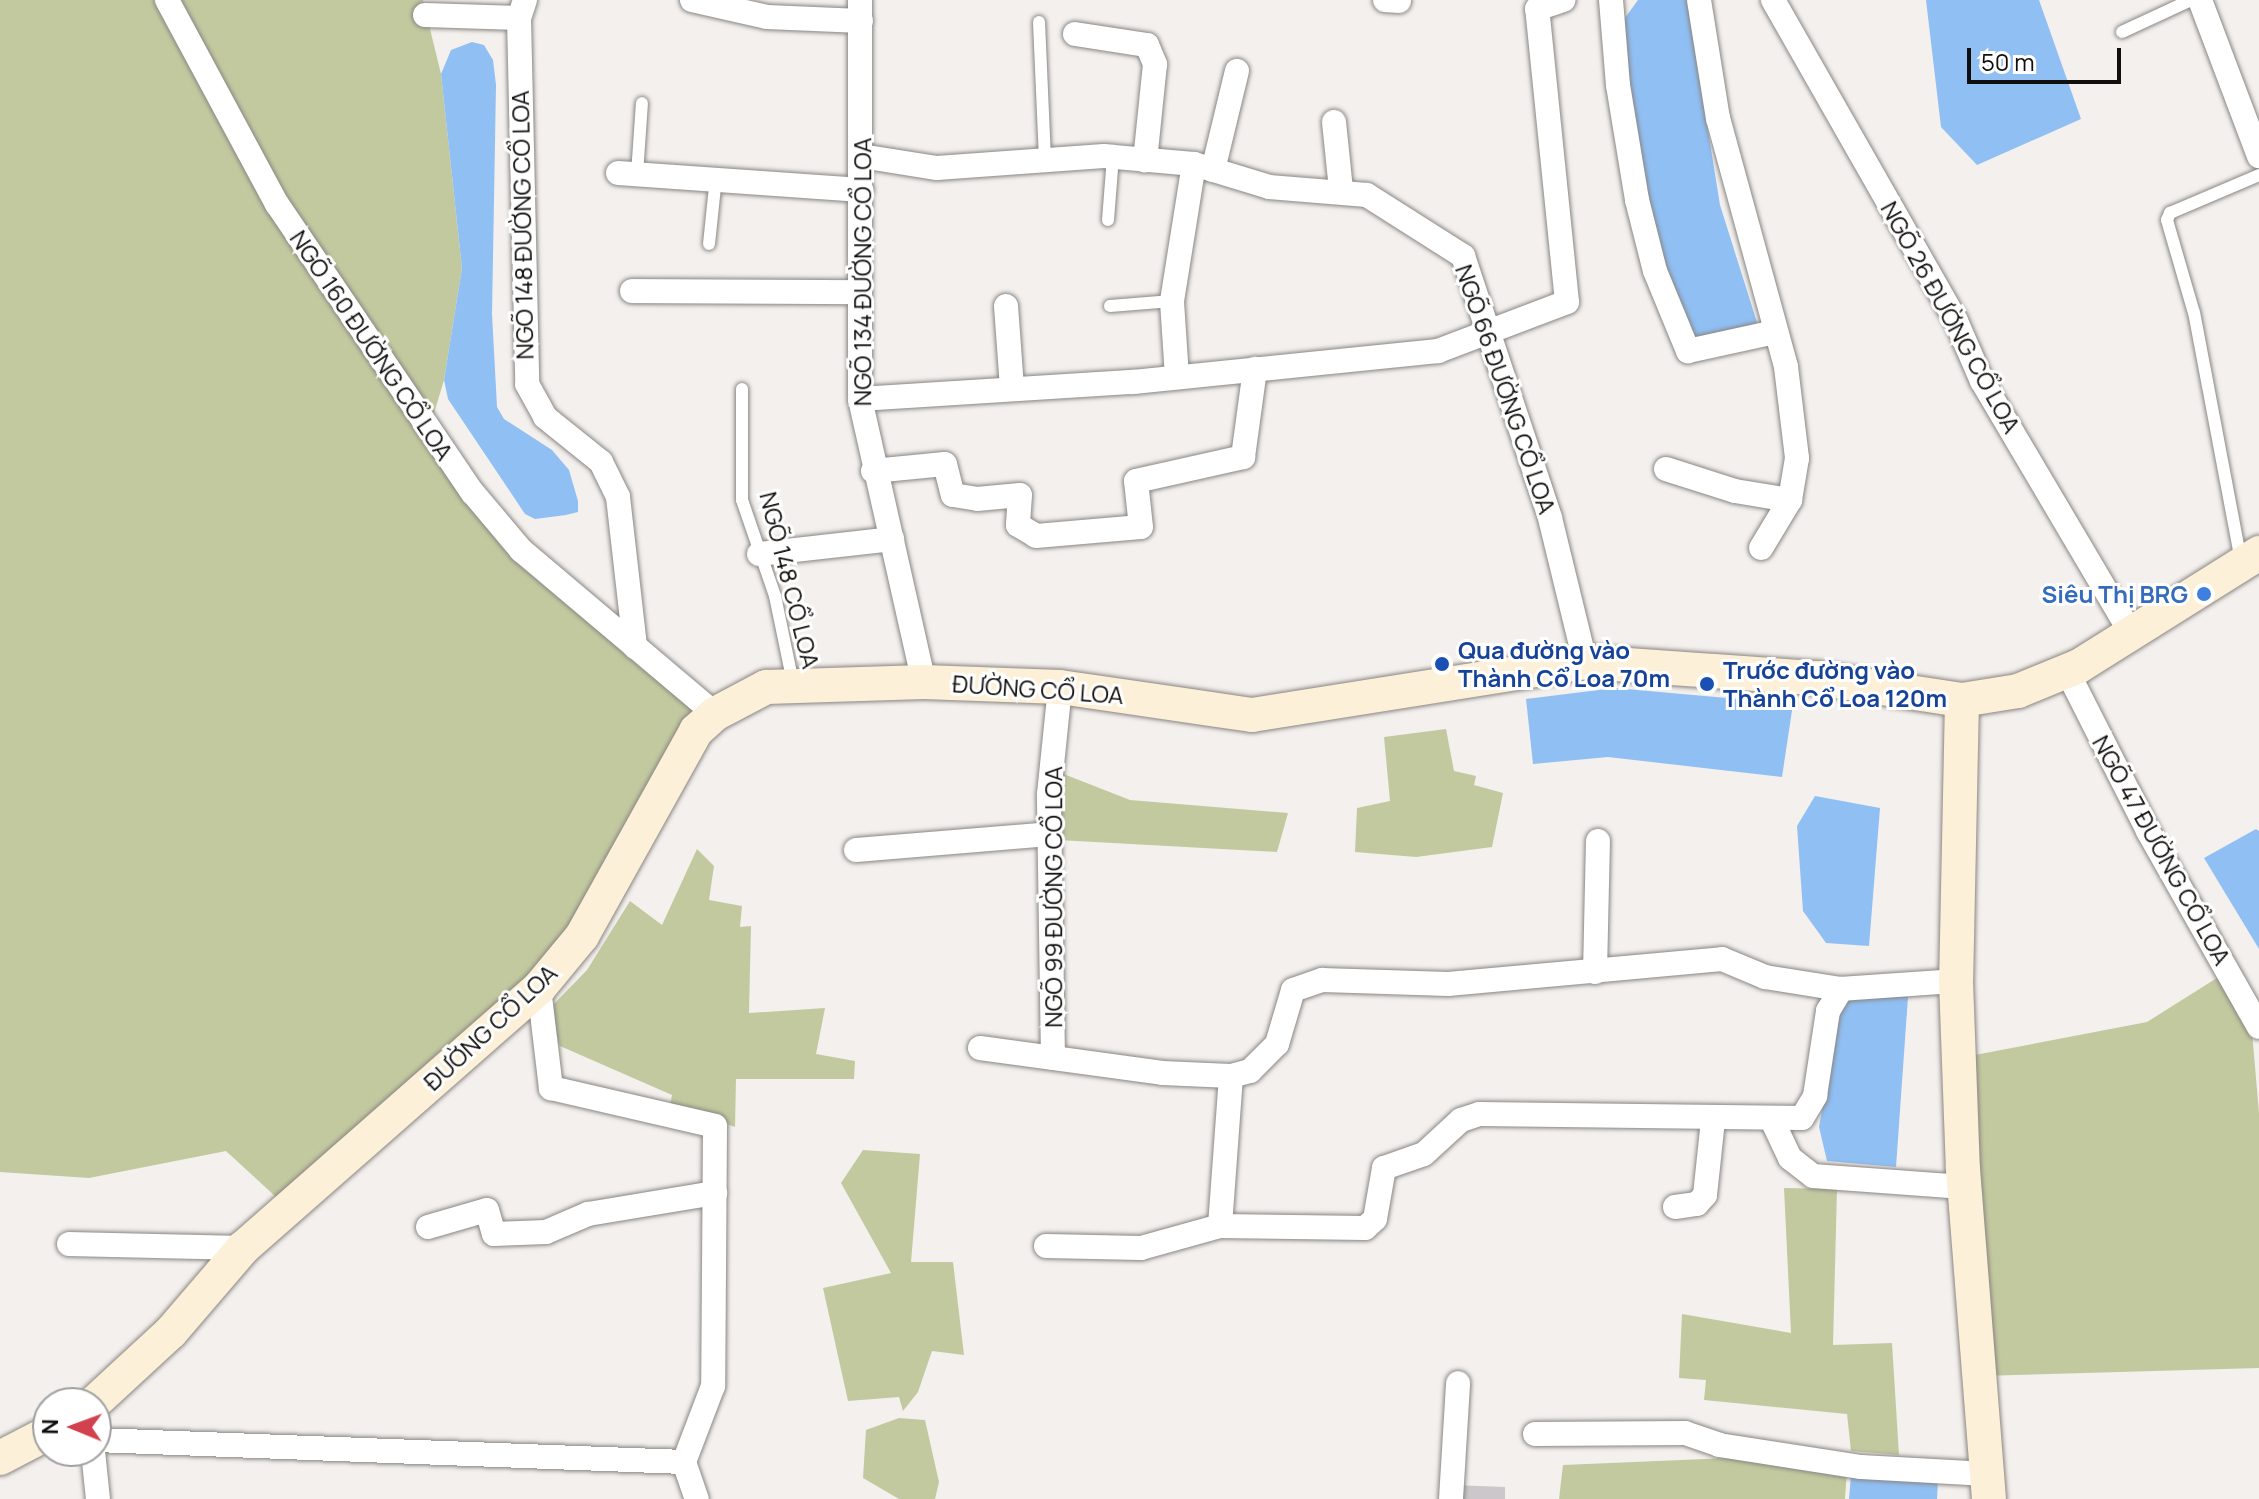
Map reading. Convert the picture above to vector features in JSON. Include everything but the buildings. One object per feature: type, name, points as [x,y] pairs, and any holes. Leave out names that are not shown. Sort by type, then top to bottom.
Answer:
[{"type":"street","name":"NGÕ 160 ĐƯỜNG CỔ LOA","points":[[167,0],[277,204],[473,493],[521,550],[635,647]]},
{"type":"street","points":[[692,0],[767,17],[861,10]]},
{"type":"street","points":[[1385,0],[1399,1]]},
{"type":"street","points":[[860,399],[1177,377],[1438,351],[1486,337],[1567,302],[1537,9],[1563,0]]},
{"type":"street","points":[[1611,0],[1618,85],[1637,200],[1655,271],[1688,351],[1775,332]]},
{"type":"street","points":[[1699,0],[1718,118],[1786,367],[1797,458],[1790,500],[1761,548]]},
{"type":"street","name":"NGÕ 26 ĐƯỜNG CỔ LOA","points":[[1773,0],[1956,321],[1982,381],[2131,633]]},
{"type":"street","points":[[2200,0],[2259,156]]},
{"type":"street","name":"NGÕ 148 ĐƯỜNG CỔ LOA","points":[[522,9],[527,384],[545,417],[601,462],[618,497],[635,647]]},
{"type":"street","points":[[425,15],[522,9]]},
{"type":"street","name":"NGÕ 134 ĐƯỜNG CỔ LOA","points":[[861,10],[860,399],[873,471],[892,539],[924,682]]},
{"type":"street","points":[[1075,34],[1147,45],[1155,64],[1145,160]]},
{"type":"street","points":[[1177,377],[1172,301],[1204,167],[1237,71]]},
{"type":"street","points":[[1334,122],[1341,190]]},
{"type":"street","name":"NGÕ 66 ĐƯỜNG CỔ LOA","points":[[861,156],[937,168],[1113,157],[1204,167],[1269,187],[1341,190],[1377,201],[1463,256],[1486,337],[1550,518],[1585,662]]},
{"type":"street","points":[[627,174],[716,177],[861,190]]},
{"type":"street","points":[[632,291],[860,292]]},
{"type":"street","points":[[1006,306],[1012,387]]},
{"type":"street","points":[[873,471],[945,464],[953,495],[1020,495],[1018,525],[1036,536],[1141,527],[1136,481],[1243,457],[1255,369]]},
{"type":"street","points":[[1666,469],[1735,491],[1790,500]]},
{"type":"street","points":[[759,554],[892,539]]},
{"type":"street","name":"ĐƯỜNG CỔ LOA","points":[[111,1387],[171,1332],[243,1248],[539,988],[582,936],[696,731],[715,714],[766,687],[924,682],[1060,687],[1252,715],[1585,662],[1816,678],[1962,700],[2018,691],[2067,671],[2250,559]]},
{"type":"street","points":[[635,647],[715,714]]},
{"type":"street","name":"NGÕ 47 ĐƯỜNG CỔ LOA","points":[[2067,671],[2148,831],[2259,1027]]},
{"type":"street","name":"NGÕ 99 ĐƯỜNG CỔ LOA","points":[[1053,1058],[1049,834],[1060,687]]},
{"type":"street","points":[[1535,1434],[1685,1433],[1719,1445],[1988,1487],[1964,1187],[1956,981],[1962,700]]},
{"type":"street","points":[[856,850],[1049,834]]},
{"type":"street","points":[[1595,972],[1598,841]]},
{"type":"street","points":[[980,1048],[1231,1076],[1250,1071],[1277,1044],[1293,990],[1322,980],[1448,984],[1722,959],[1765,977],[1841,989],[1956,981]]},
{"type":"street","points":[[539,988],[551,1088],[715,1126],[713,1386],[684,1462],[697,1499]]},
{"type":"street","points":[[1046,1246],[1141,1248],[1220,1226],[1369,1227],[1375,1219],[1384,1168],[1424,1154],[1461,1120],[1479,1114],[1713,1120],[1802,1118],[1815,1096],[1828,1011],[1841,989]]},
{"type":"street","points":[[1220,1226],[1231,1076]]},
{"type":"street","points":[[1675,1207],[1697,1204],[1705,1195],[1713,1120]]},
{"type":"street","points":[[1772,1120],[1790,1158],[1813,1176],[1964,1187]]},
{"type":"street","points":[[428,1227],[487,1210],[494,1234],[546,1232],[588,1214],[715,1193]]},
{"type":"street","points":[[69,1244],[243,1248]]},
{"type":"street","points":[[1451,1499],[1458,1383]]},
{"type":"street","points":[[0,1458],[32,1441]]},
{"type":"street","points":[[112,1441],[684,1462]]},
{"type":"street","points":[[95,1467],[98,1499]]},
{"type":"lane","points":[[2122,32],[2191,0]]},
{"type":"lane","points":[[1039,22],[1045,159]]},
{"type":"lane","points":[[627,174],[642,103]]},
{"type":"lane","points":[[1108,220],[1113,157]]},
{"type":"lane","points":[[2250,559],[2194,313],[2167,220],[2170,213],[2259,175]]},
{"type":"lane","points":[[709,244],[716,177]]},
{"type":"lane","points":[[1110,306],[1172,301]]},
{"type":"lane","name":"NGÕ 148 CỔ LOA","points":[[742,389],[742,500],[775,596],[794,686]]},
{"type":"green space","points":[[0,0],[423,0],[441,74],[462,268],[444,380],[429,430],[521,550],[715,714],[582,936],[288,1208],[226,1151],[89,1178],[0,1172]]},
{"type":"green space","points":[[1446,729],[1454,771],[1476,776],[1474,785],[1503,793],[1492,847],[1416,857],[1355,852],[1357,808],[1390,801],[1384,737]]},
{"type":"green space","points":[[1061,773],[1130,800],[1288,813],[1277,852],[1058,840]]},
{"type":"green space","points":[[697,849],[714,866],[709,900],[742,906],[740,927],[751,926],[749,1013],[825,1008],[816,1054],[855,1061],[854,1079],[736,1079],[735,1127],[670,1105],[672,1095],[560,1046],[548,1010],[587,970],[630,901],[662,925]]},
{"type":"green space","points":[[2228,971],[2250,1008],[2259,1113],[2259,1368],[1979,1376],[1959,1058],[2147,1022]]},
{"type":"green space","points":[[863,1150],[920,1154],[911,1262],[953,1262],[964,1355],[932,1351],[918,1392],[903,1411],[899,1397],[848,1401],[823,1288],[891,1273],[841,1183]]},
{"type":"green space","points":[[1784,1188],[1837,1189],[1833,1345],[1892,1343],[1899,1455],[1851,1451],[1847,1414],[1704,1400],[1706,1380],[1679,1378],[1682,1314],[1791,1333]]},
{"type":"green space","points":[[899,1418],[925,1420],[939,1482],[935,1499],[899,1499],[863,1478],[866,1430]]},
{"type":"green space","points":[[1728,1458],[1847,1469],[1845,1499],[1559,1499],[1563,1465]]},
{"type":"water","points":[[1638,0],[1687,0],[1720,205],[1760,332],[1693,344],[1639,189],[1622,22]]},
{"type":"water","points":[[1926,0],[2039,0],[2081,119],[1977,165],[1941,127]]},
{"type":"water","points":[[472,42],[484,45],[493,60],[496,85],[492,314],[497,407],[504,419],[552,450],[569,470],[578,512],[566,515],[535,519],[525,514],[448,399],[444,380],[462,268],[441,74],[451,50]]},
{"type":"water","points":[[1615,688],[1793,704],[1782,777],[1608,757],[1533,764],[1526,699]]},
{"type":"water","points":[[1815,796],[1880,808],[1869,946],[1826,943],[1803,911],[1797,826]]},
{"type":"water","points":[[2256,829],[2259,831],[2259,949],[2204,858]]},
{"type":"water","points":[[1853,992],[1908,997],[1896,1167],[1827,1161],[1819,1127],[1841,1002]]},
{"type":"water","points":[[1851,1475],[1938,1481],[1937,1499],[1849,1499]]},
{"type":"place","name":"Siêu Thị BRG","points":[[2204,594]]},
{"type":"place","name":"Qua đường vào Thành Cổ Loa 70m","points":[[1442,664]]},
{"type":"place","name":"Trước đường vào Thành Cổ Loa 120m","points":[[1707,684]]}]
